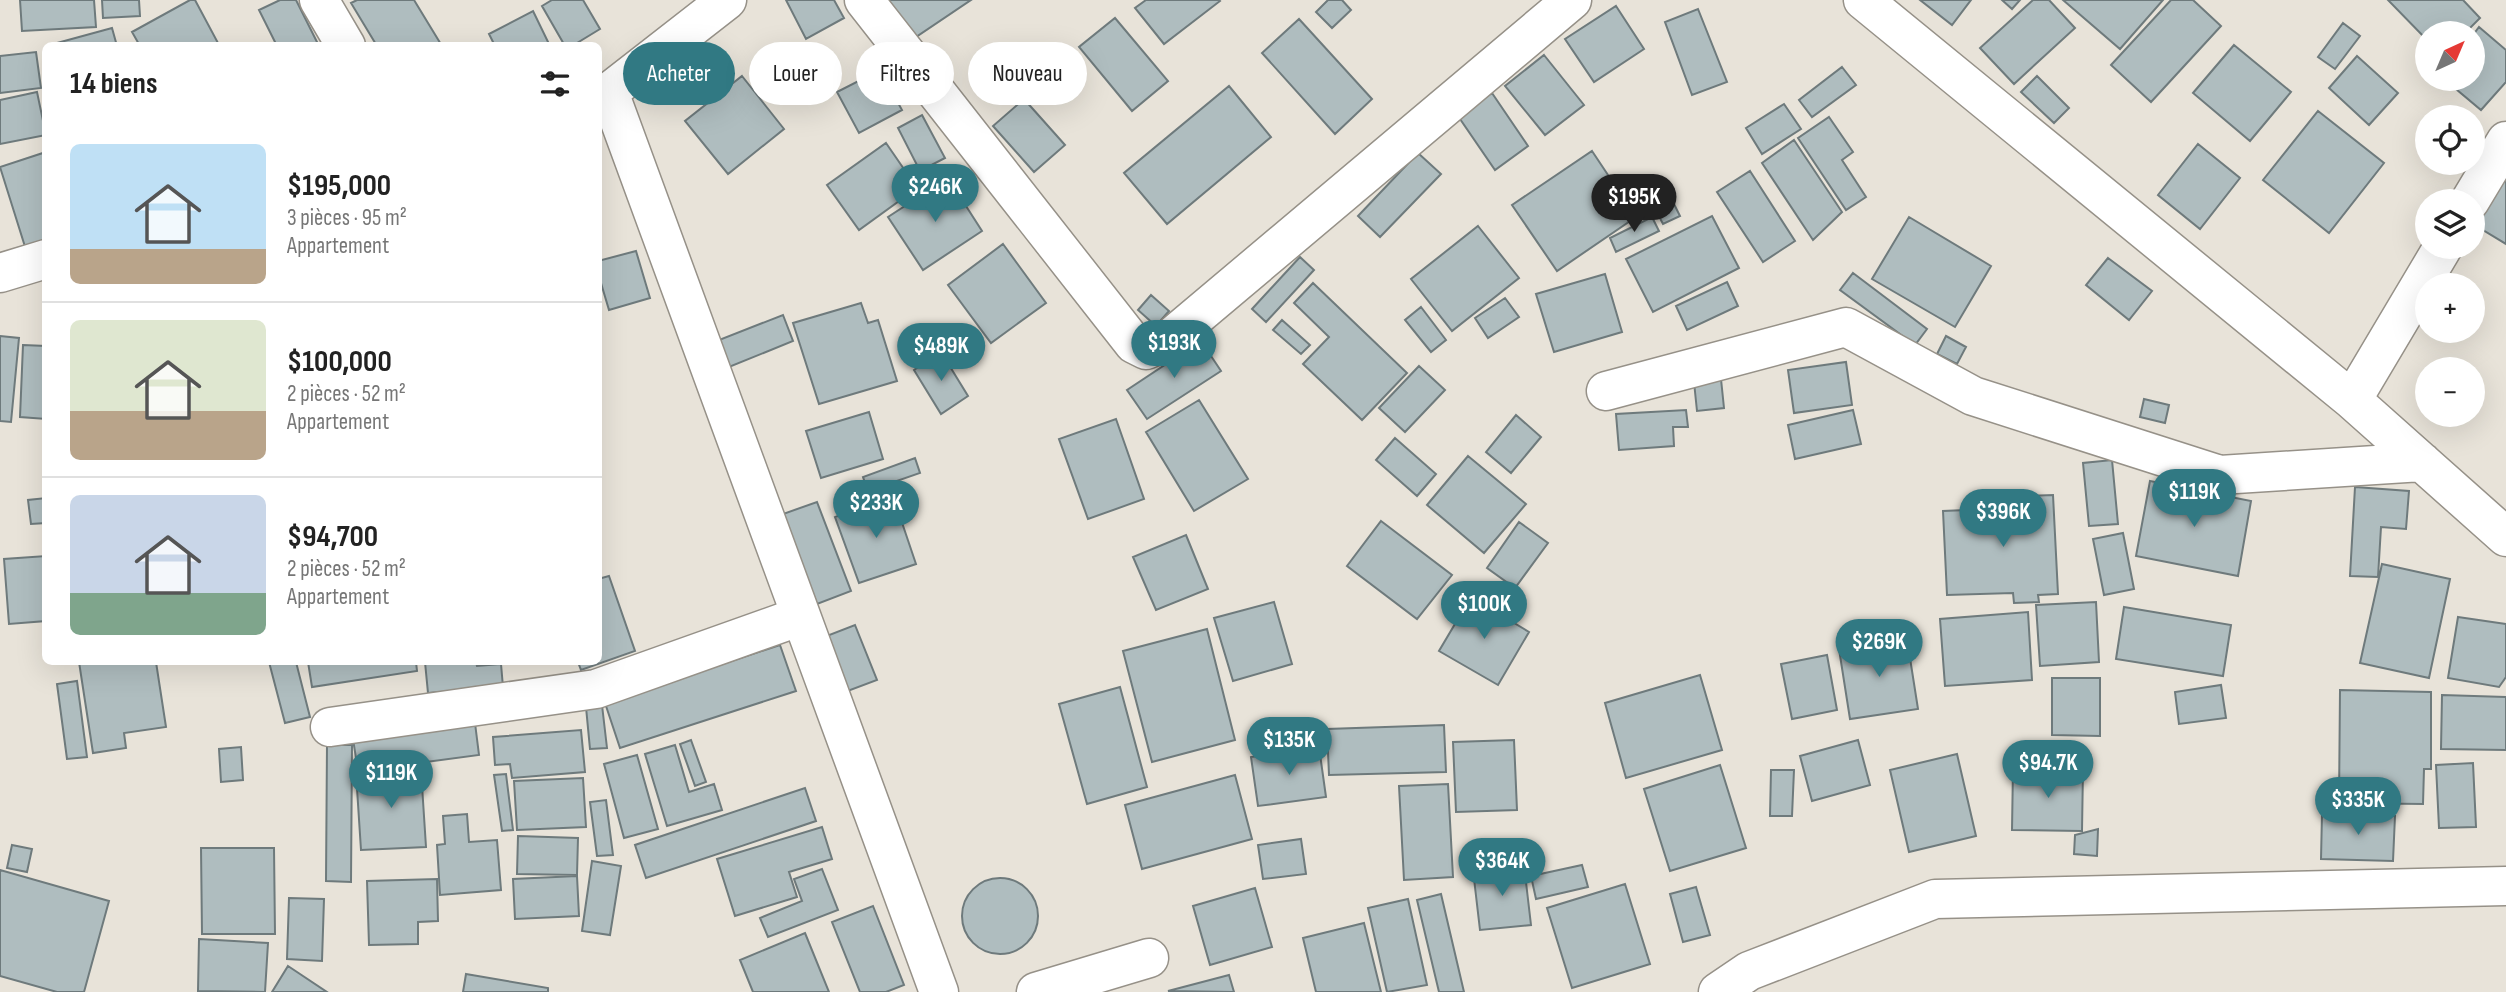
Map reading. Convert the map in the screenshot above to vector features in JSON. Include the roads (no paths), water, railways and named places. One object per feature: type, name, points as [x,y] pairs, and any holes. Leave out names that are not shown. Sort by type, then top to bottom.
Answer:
[{"type":"street","points":[[319,0],[344,42]]},
{"type":"street","points":[[727,0],[604,93],[939,992]]},
{"type":"street","points":[[864,0],[1134,344],[1146,350],[1167,341],[1572,0]]},
{"type":"street","points":[[1863,0],[2352,400],[2422,462],[2500,523]]},
{"type":"street","points":[[2477,189],[2506,141]]},
{"type":"street","points":[[2352,400],[2436,259]]},
{"type":"street","points":[[0,273],[42,260]]},
{"type":"street","points":[[1606,391],[1846,327],[1973,396],[2220,475],[2422,462]]},
{"type":"street","points":[[330,727],[596,689],[801,616]]},
{"type":"street","points":[[1718,992],[1749,971],[1935,899],[2506,886]]},
{"type":"street","points":[[1036,992],[1149,958]]}]
